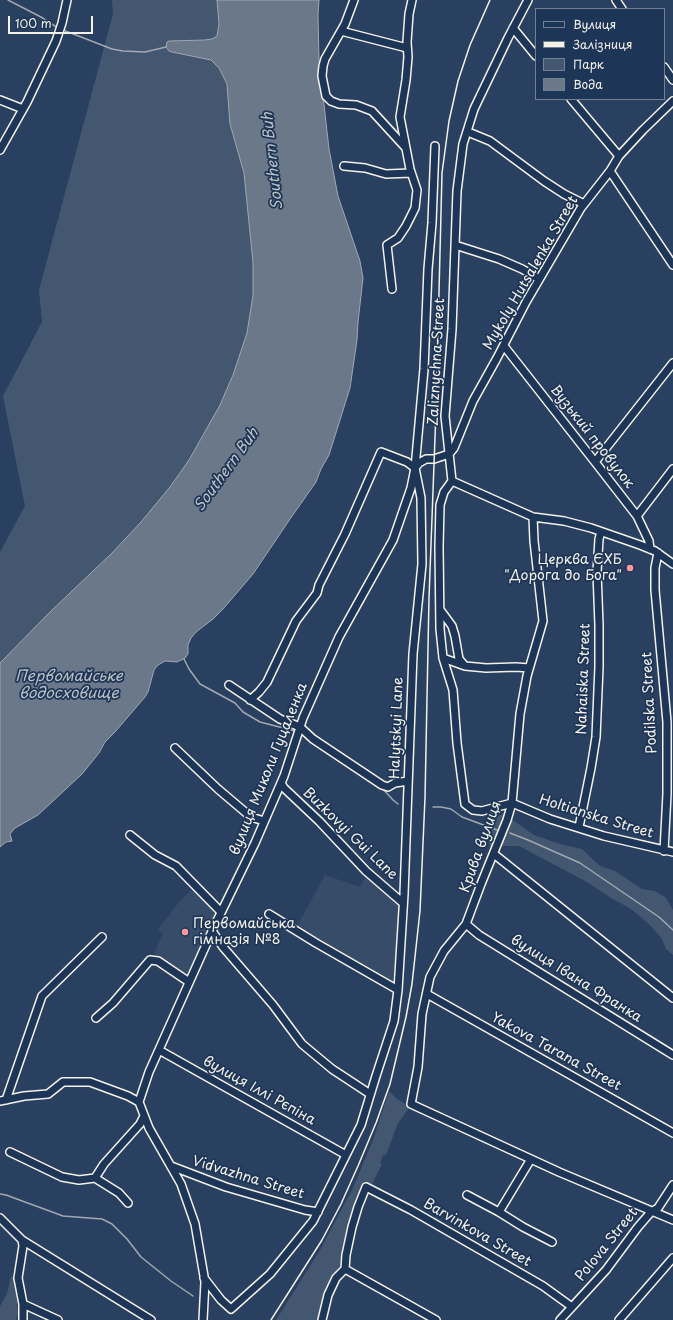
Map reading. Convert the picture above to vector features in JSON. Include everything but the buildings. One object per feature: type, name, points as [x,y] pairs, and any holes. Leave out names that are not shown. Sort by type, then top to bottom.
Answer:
[{"type":"street","points":[[0,150],[23,109],[56,41],[67,0]]},
{"type":"street","points":[[354,0],[345,24],[325,59],[322,76],[326,96],[331,101],[339,104],[356,105],[372,111],[406,148]]},
{"type":"street","points":[[392,289],[387,245],[398,238],[406,226],[415,208],[417,190],[411,173],[400,117],[406,80],[409,14],[412,0]]},
{"type":"street","name":"Zaliznychna Street","points":[[452,481],[445,416],[452,330],[457,191],[463,144],[474,109],[528,0]]},
{"type":"street","points":[[513,28],[535,55]]},
{"type":"street","points":[[341,31],[408,48]]},
{"type":"street","points":[[665,68],[673,80]]},
{"type":"street","points":[[0,100],[23,109]]},
{"type":"street","points":[[572,100],[619,156]]},
{"type":"street","name":"Mykoly Hutsalenka Street","points":[[449,454],[454,448],[473,401],[539,279],[584,204],[610,171],[619,156],[673,101]]},
{"type":"street","points":[[468,132],[490,141],[544,181],[564,194],[584,204]]},
{"type":"street","points":[[415,468],[424,369],[435,146]]},
{"type":"street","points":[[344,166],[365,168],[386,174],[411,173]]},
{"type":"street","points":[[610,171],[670,254],[673,265]]},
{"type":"street","points":[[455,245],[499,259],[539,279]]},
{"type":"street","name":"Вузький провулок","points":[[504,346],[637,516],[649,541],[650,549]]},
{"type":"street","points":[[595,462],[673,363]]},
{"type":"street","points":[[250,700],[267,682],[296,621],[317,593],[319,585],[346,534],[381,452],[407,462],[415,468]]},
{"type":"street","points":[[415,468],[419,462],[426,459],[434,459],[449,454]]},
{"type":"street","name":"вулиця Миколи Гуцаленка","points":[[139,1102],[149,1072],[189,982],[281,783],[300,727],[339,637],[393,540],[411,488],[415,468]]},
{"type":"street","name":"Halytskyi Lane","points":[[204,1278],[220,1300],[231,1309],[270,1274],[308,1227],[318,1212],[361,1125],[394,1021],[398,990],[403,903],[413,654],[422,564],[422,498],[415,468]]},
{"type":"street","points":[[637,516],[673,469]]},
{"type":"street","points":[[512,803],[482,811],[473,810],[465,804],[457,743],[453,690],[442,658],[440,629],[440,505],[444,492],[452,481],[512,506],[533,517],[564,521],[650,549],[673,564]]},
{"type":"street","name":"Крива вулиця","points":[[531,1159],[411,1104],[418,1068],[422,1014],[430,977],[444,951],[466,924],[507,820],[512,803],[520,714],[529,668],[543,621],[534,541],[533,517]]},
{"type":"street","name":"Nahaiska Street","points":[[579,827],[596,737],[599,631],[597,572],[599,539],[601,532]]},
{"type":"street","name":"Podilska Street","points":[[658,553],[655,568],[655,590],[670,723],[664,851]]},
{"type":"street","points":[[440,611],[452,626],[459,659],[464,666]]},
{"type":"street","points":[[442,658],[464,666],[486,668],[529,668]]},
{"type":"street","points":[[229,685],[280,718],[300,727],[313,740],[382,785],[388,787],[395,782],[408,781]]},
{"type":"street","points":[[175,748],[218,789],[251,817],[264,821]]},
{"type":"street","name":"Buzkovyi Gui Lane","points":[[281,783],[284,788],[319,821],[366,871],[403,903]]},
{"type":"street","name":"Holtianska Street","points":[[512,803],[550,819],[604,836],[673,852]]},
{"type":"street","points":[[130,836],[155,855],[176,866],[221,912]]},
{"type":"street","points":[[494,854],[673,998]]},
{"type":"street","points":[[269,914],[398,990]]},
{"type":"street","name":"вулиця Івана Франка","points":[[466,924],[479,935],[673,1055]]},
{"type":"street","points":[[212,931],[223,947],[273,1005],[302,1044],[332,1069],[370,1094]]},
{"type":"street","points":[[3,1100],[42,996],[102,937]]},
{"type":"street","points":[[96,1018],[112,1003],[150,960],[158,960],[189,982]]},
{"type":"street","name":"Yakova Tarana Street","points":[[427,994],[673,1133]]},
{"type":"street","name":"вулиця Іллі Рєпіна","points":[[159,1050],[346,1155]]},
{"type":"street","points":[[3,1100],[48,1094],[63,1082],[90,1082],[128,1096],[139,1102],[148,1128],[181,1184],[195,1224],[204,1278],[203,1320]]},
{"type":"street","points":[[95,1178],[104,1164],[140,1124],[144,1116]]},
{"type":"street","points":[[10,1152],[62,1177],[79,1180],[95,1178],[119,1193],[128,1203]]},
{"type":"street","points":[[499,1212],[531,1159],[651,1212],[673,1220]]},
{"type":"street","name":"Vidvazhna Street","points":[[171,1166],[226,1187],[305,1210],[318,1212]]},
{"type":"street","name":"Polova Street","points":[[560,1320],[606,1270],[651,1212],[658,1208],[673,1185]]},
{"type":"street","name":"Barvinkova Street","points":[[345,1269],[346,1255],[352,1227],[366,1187],[411,1210],[530,1278],[572,1307]]},
{"type":"street","points":[[467,1195],[552,1242]]},
{"type":"street","points":[[0,1218],[22,1240],[151,1320]]},
{"type":"street","points":[[22,1240],[23,1246],[18,1278],[23,1304],[22,1320]]},
{"type":"street","points":[[619,1320],[673,1258]]},
{"type":"street","points":[[322,1320],[328,1295],[336,1278],[345,1269],[436,1320]]},
{"type":"street","points":[[23,1304],[58,1320]]},
{"type":"shaded area","points":[[325,875],[360,887],[366,875],[400,905],[393,982],[295,930]]},
{"type":"shaded area","name":"Первомайська гімназія №8","points":[[192,889],[216,914],[189,975],[185,975],[165,963],[154,953],[163,934],[158,930],[159,928],[180,901]]},
{"type":"green space","points":[[112,0],[217,0],[219,24],[217,36],[212,39],[205,40],[169,41],[167,49],[172,52],[211,60],[219,68],[227,84],[230,124],[244,173],[253,263],[253,295],[247,333],[233,375],[220,405],[189,460],[170,487],[141,522],[112,553],[50,612],[0,663],[0,552],[25,506],[3,396],[42,322],[39,290],[113,14]]},
{"type":"green space","points":[[503,813],[534,835],[560,844],[582,849],[600,866],[615,871],[642,889],[655,891],[666,898],[673,910],[673,955],[666,949],[662,939],[650,925],[631,909],[587,882],[519,846],[490,846],[482,827]]},
{"type":"green space","points":[[389,1091],[397,1099],[410,1107],[398,1123],[386,1155],[383,1155],[380,1163],[382,1164],[371,1186],[363,1183],[342,1263],[319,1320],[276,1320],[320,1250],[352,1190],[373,1140]]},
{"type":"green space","points":[[11,1276],[15,1278],[18,1313],[16,1320],[0,1320],[0,1306],[7,1294]]},
{"type":"water","name":"Первомайське водосховище","points":[[217,0],[319,0],[319,60],[329,149],[338,196],[360,261],[363,278],[357,340],[350,388],[329,455],[316,482],[253,574],[223,609],[191,638],[188,645],[188,654],[185,658],[177,662],[165,661],[158,665],[154,670],[148,692],[145,697],[105,742],[99,753],[82,774],[38,815],[15,828],[10,834],[12,841],[6,842],[0,847],[0,663],[50,612],[112,553],[141,522],[170,487],[189,460],[220,405],[233,375],[247,333],[253,295],[253,263],[244,173],[230,124],[227,84],[219,68],[211,60],[172,52],[166,47],[167,42],[169,41],[205,40],[212,39],[217,36],[219,24]]},
{"type":"waterway","points":[[8,0],[41,17],[58,28]]},
{"type":"waterway","points":[[63,30],[112,49],[123,51],[145,52],[166,47]]},
{"type":"waterway","points":[[184,659],[200,684],[235,703],[243,712],[260,722],[295,731]]},
{"type":"waterway","points":[[304,736],[309,740]]},
{"type":"waterway","points":[[319,747],[352,769]]},
{"type":"waterway","points":[[382,788],[398,804]]},
{"type":"waterway","points":[[433,807],[451,809],[462,817],[497,830]]},
{"type":"waterway","points":[[510,833],[580,863],[659,917],[673,930]]},
{"type":"waterway","points":[[0,1194],[63,1216],[102,1219],[112,1224],[127,1239],[141,1257],[171,1281],[193,1296]]},
{"type":"railway","points":[[271,1320],[322,1240],[341,1204],[358,1166],[390,1084],[406,1017],[412,984],[420,911],[425,798],[429,598],[436,411],[442,173],[449,121],[458,81],[470,45],[490,0]]},
{"type":"place","name":"Церква ЄХБ \"Дорога до Бога\"","points":[[630,568]]},
{"type":"place","name":"Первомайська гімназія №8","points":[[185,932]]},
{"type":"water label","name":"Southern Buh","points":[[273,161]]},
{"type":"water label","name":"Southern Buh","points":[[227,470]]}]
